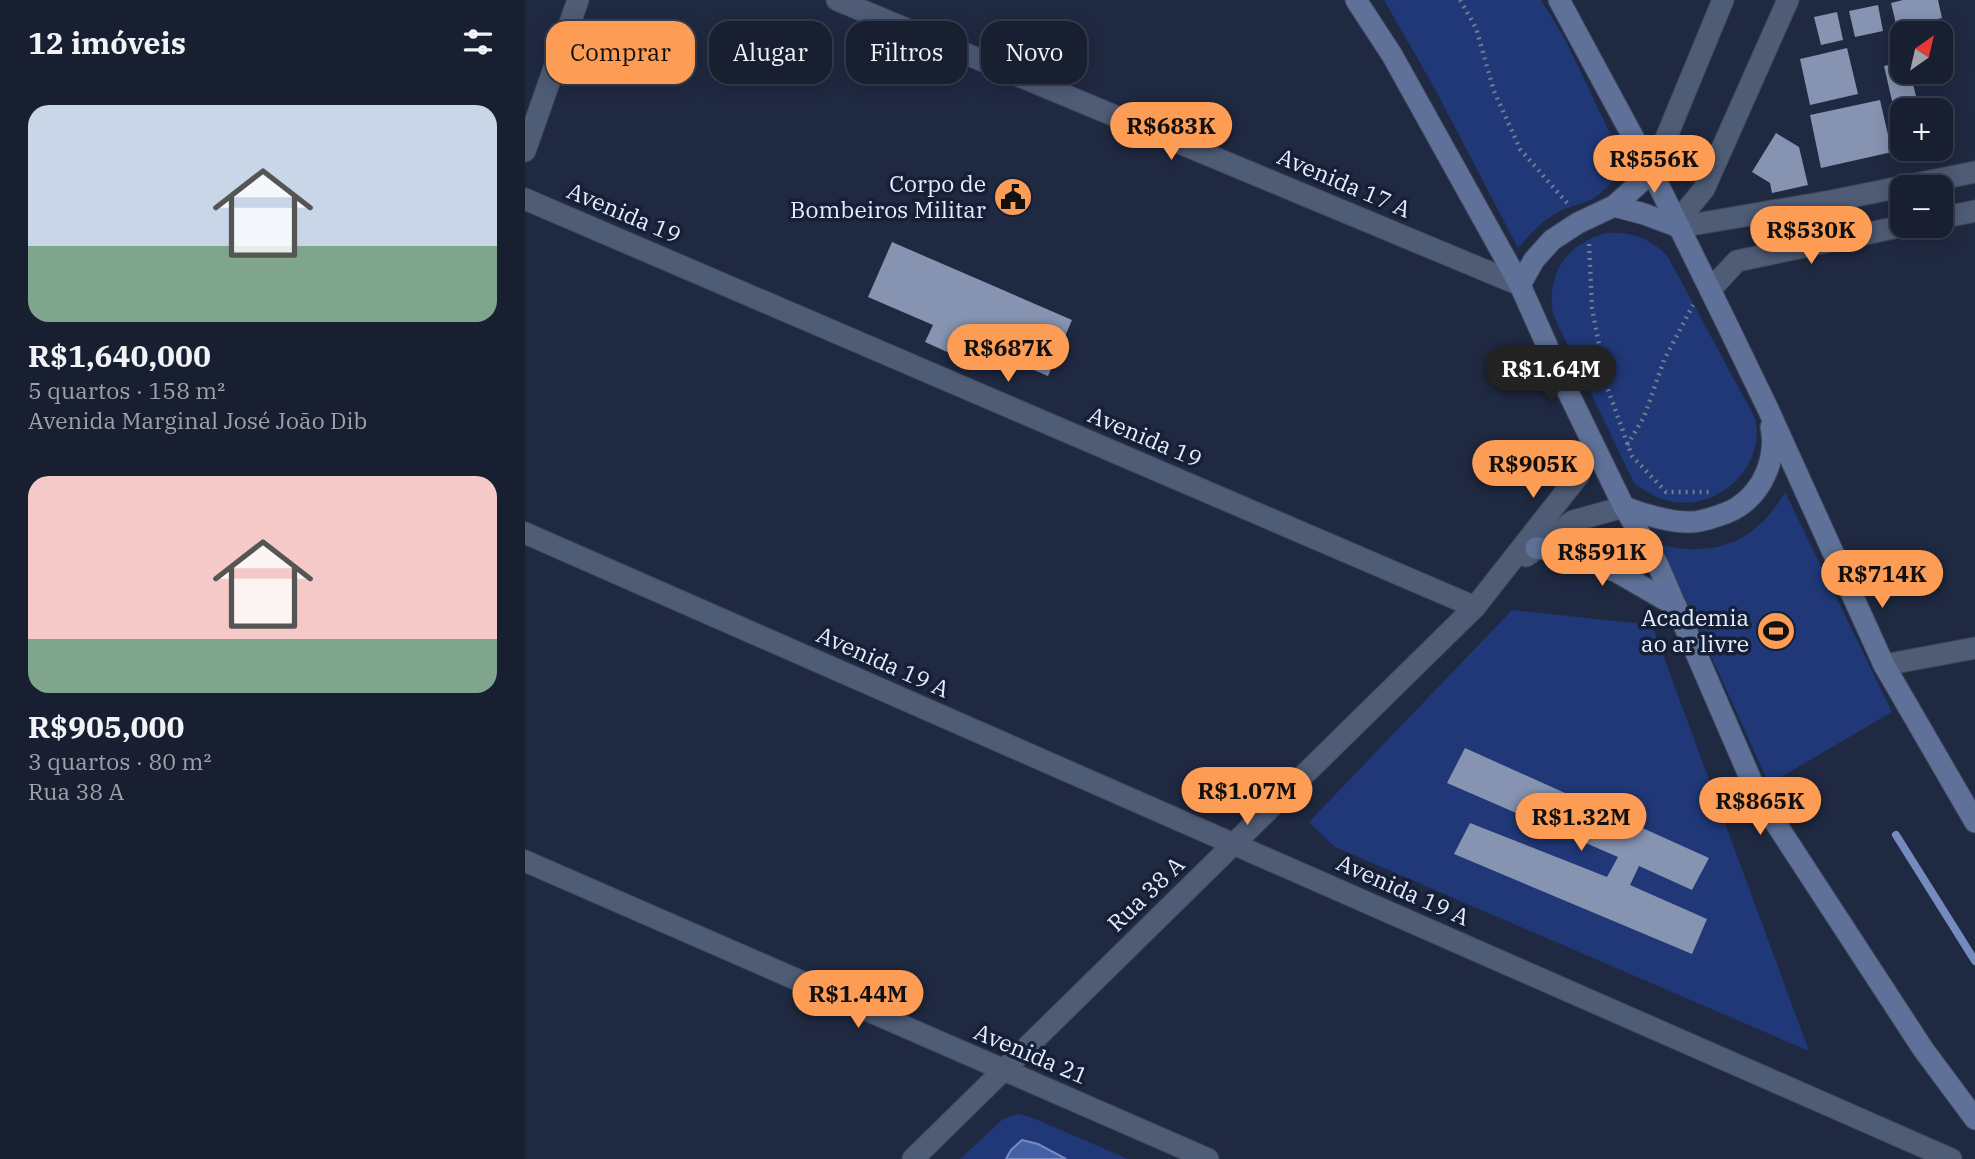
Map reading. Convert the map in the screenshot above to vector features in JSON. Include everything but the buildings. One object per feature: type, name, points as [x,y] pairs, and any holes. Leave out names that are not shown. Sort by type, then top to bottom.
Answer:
[{"type":"main road","points":[[1356,0],[1392,55],[1520,285],[1605,469],[1657,563],[1758,796],[1923,1049],[1975,1119]]},
{"type":"main road","points":[[1559,0],[1678,224],[1768,409],[1884,665],[1975,822]]},
{"type":"main road","points":[[1520,285],[1534,261],[1552,240],[1578,223],[1614,206],[1652,172]]},
{"type":"main road","points":[[1614,206],[1678,224]]},
{"type":"main road","points":[[1624,507],[1646,516],[1692,523],[1739,507],[1757,489],[1772,462],[1773,435],[1768,409]]},
{"type":"main road","points":[[1536,548],[1569,552],[1617,572],[1676,606]]},
{"type":"street","points":[[525,151],[578,0]]},
{"type":"street","name":"Avenida 17 A","points":[[837,0],[1520,285]]},
{"type":"street","points":[[1652,172],[1723,0]]},
{"type":"street","points":[[1678,224],[1704,189],[1788,0]]},
{"type":"street","points":[[1678,224],[1831,201],[1975,172]]},
{"type":"street","name":"Avenida 19","points":[[525,199],[1475,607]]},
{"type":"street","points":[[1953,216],[1975,211]]},
{"type":"street","points":[[1710,290],[1737,261],[1890,229]]},
{"type":"street","name":"Rua 38 A","points":[[913,1159],[1475,607],[1579,475],[1592,441]]},
{"type":"street","name":"Rua 38 A","points":[[1502,574],[1573,521],[1624,507]]},
{"type":"street","name":"Avenida 19 A","points":[[525,533],[1951,1159]]},
{"type":"street","points":[[1884,665],[1975,648]]},
{"type":"street","name":"Avenida 21","points":[[525,861],[1208,1159]]},
{"type":"path","points":[[1461,0],[1476,28],[1494,91],[1520,149],[1567,204]]},
{"type":"path","points":[[1589,244],[1592,308],[1607,387],[1632,456],[1666,492],[1712,492]]},
{"type":"path","points":[[1605,469],[1628,444],[1644,417],[1664,360],[1690,307],[1710,290]]},
{"type":"shaded area","points":[[1384,0],[1541,0],[1565,39],[1624,163],[1614,179],[1591,200],[1564,209],[1548,219],[1518,248],[1435,89]]},
{"type":"shaded area","points":[[1606,233],[1624,233],[1640,238],[1655,245],[1668,257],[1755,418],[1757,436],[1746,468],[1736,481],[1707,499],[1673,502],[1652,495],[1634,483],[1553,314],[1553,286],[1562,262],[1580,245]]},
{"type":"shaded area","name":"Academia ao ar livre","points":[[1785,492],[1892,712],[1769,784],[1661,545],[1700,549],[1733,542],[1762,523]]},
{"type":"shaded area","points":[[1512,610],[1652,625],[1809,1051],[1335,847],[1309,822]]},
{"type":"shaded area","points":[[1018,1114],[1128,1159],[960,1159],[1003,1119]]},
{"type":"shaded area","points":[[1022,1140],[1038,1144],[1066,1159],[1006,1159]]},
{"type":"waterway","points":[[1896,835],[1975,961]]},
{"type":"place","name":"Corpo de Bombeiros Militar","points":[[1013,197]]},
{"type":"place","name":"Academia ao ar livre","points":[[1776,631]]}]
